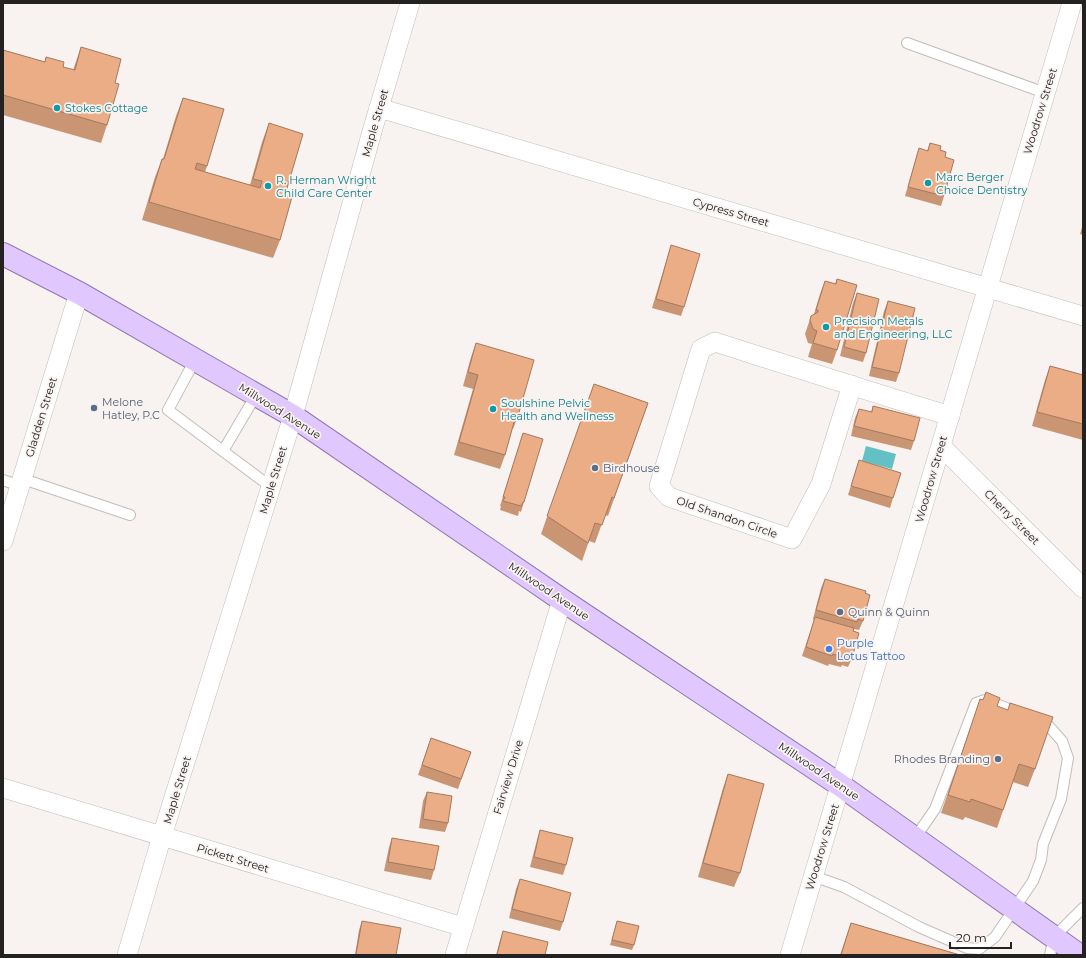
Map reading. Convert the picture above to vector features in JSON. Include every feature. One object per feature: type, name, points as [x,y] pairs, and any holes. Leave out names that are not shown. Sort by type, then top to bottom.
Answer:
[{"type":"main road","name":"Millwood Avenue","points":[[3,254],[79,293],[293,416],[562,600],[840,785],[1014,909],[1052,946],[1079,955]]},
{"type":"street","name":"Maple Street","points":[[127,955],[162,836],[293,416],[379,108],[410,3]]},
{"type":"street","name":"Woodrow Street","points":[[790,955],[1072,3]]},
{"type":"street","name":"Cypress Street","points":[[379,108],[1083,316]]},
{"type":"street","name":"Gladden Street","points":[[4,537],[15,482],[79,293]]},
{"type":"street","name":"Old Shandon Circle","points":[[852,385],[821,484],[792,539],[669,497],[659,486],[701,349],[715,342],[852,385],[950,416]]},
{"type":"street","name":"Cherry Street","points":[[941,446],[1083,588]]},
{"type":"street","name":"Fairview Drive","points":[[455,955],[562,600]]},
{"type":"street","name":"Pickett Street","points":[[3,788],[463,927]]},
{"type":"lane","points":[[907,43],[1045,93]]},
{"type":"lane","points":[[195,360],[168,410],[222,452],[271,487]]},
{"type":"lane","points":[[222,452],[256,395]]},
{"type":"lane","points":[[15,482],[130,515]]},
{"type":"lane","points":[[813,876],[844,887],[918,927],[967,948],[979,949],[995,937],[1034,881],[1041,860],[1043,844],[1061,799],[1068,758],[1062,741],[1047,724],[985,700],[976,703],[935,809],[915,838]]},
{"type":"lane","points":[[1052,946],[1083,908]]},
{"type":"water","points":[[866,446],[896,454],[892,469],[862,461]]},
{"type":"building","name":"Stokes Cottage","points":[[81,47],[121,59],[115,83],[119,84],[107,125],[3,95],[3,50],[45,62],[46,57],[64,62],[63,67],[75,70]]},
{"type":"building","name":"R. Herman Wright Child Care Center","points":[[183,98],[224,109],[207,166],[197,163],[195,169],[260,188],[262,181],[253,179],[269,123],[303,134],[285,195],[292,197],[280,240],[149,202]]},
{"type":"building","name":"Marc Berger Choice Dentistry","points":[[930,143],[941,146],[940,150],[946,152],[945,157],[954,160],[944,196],[908,187],[919,148],[928,151]]},
{"type":"building","points":[[671,245],[700,254],[684,307],[656,299]]},
{"type":"building","name":"Precision Metals and Engineering, LLC","points":[[837,279],[857,285],[837,350],[813,343],[817,331],[813,329],[810,320],[811,316],[818,312],[818,310],[816,310],[825,281],[836,284]]},
{"type":"building","points":[[857,293],[879,299],[866,353],[844,347]]},
{"type":"building","points":[[888,301],[915,308],[899,373],[872,367]]},
{"type":"building","name":"Soulshine Pelvic Health and Wellness","points":[[476,343],[534,360],[505,455],[459,442],[478,375],[468,372]]},
{"type":"building","points":[[1050,366],[1083,375],[1083,424],[1037,412]]},
{"type":"building","name":"Birdhouse","points":[[594,384],[648,403],[614,498],[612,497],[602,525],[595,523],[588,543],[547,516]]},
{"type":"building","points":[[873,406],[920,418],[914,441],[854,426],[859,409],[872,412]]},
{"type":"building","points":[[523,433],[543,439],[524,502],[521,506],[503,501],[505,497],[503,497]]},
{"type":"building","points":[[859,460],[901,473],[893,498],[851,486]]},
{"type":"building","name":"Quinn & Quinn","points":[[825,579],[866,591],[865,593],[870,595],[863,621],[858,619],[857,622],[816,610]]},
{"type":"building","name":"Purple Lotus Tattoo","points":[[815,617],[854,628],[853,631],[859,633],[852,658],[845,656],[844,658],[833,654],[832,656],[806,647]]},
{"type":"building","name":"Rhodes Branding","points":[[986,692],[1000,698],[997,706],[1008,710],[1010,703],[1053,717],[1035,769],[1019,764],[1003,810],[971,799],[970,802],[948,795],[980,699],[983,700]]},
{"type":"building","points":[[431,738],[471,752],[461,779],[422,765]]},
{"type":"building","points":[[728,774],[764,784],[740,873],[703,863]]},
{"type":"building","points":[[427,792],[452,796],[448,823],[423,819]]},
{"type":"building","points":[[540,830],[573,838],[566,865],[534,857]]},
{"type":"building","points":[[392,838],[439,846],[434,870],[388,862]]},
{"type":"building","points":[[520,879],[571,893],[563,922],[512,909]]},
{"type":"building","points":[[362,921],[401,928],[396,955],[356,954]]},
{"type":"building","points":[[617,921],[639,926],[634,945],[612,940]]},
{"type":"building","points":[[851,923],[960,955],[841,955]]},
{"type":"building","points":[[503,931],[548,942],[545,955],[497,955]]},
{"type":"place","name":"Stokes Cottage","points":[[57,108]]},
{"type":"place","name":"Marc Berger Choice Dentistry","points":[[928,183]]},
{"type":"place","name":"R. Herman Wright Child Care Center","points":[[268,186]]},
{"type":"place","name":"Precision Metals and Engineering, LLC","points":[[826,327]]},
{"type":"place","name":"Melone Hatley, P.C","points":[[94,408]]},
{"type":"place","name":"Soulshine Pelvic Health and Wellness","points":[[493,409]]},
{"type":"place","name":"Birdhouse","points":[[595,468]]},
{"type":"place","name":"Quinn & Quinn","points":[[840,612]]},
{"type":"place","name":"Purple Lotus Tattoo","points":[[829,649]]},
{"type":"place","name":"Rhodes Branding","points":[[998,759]]}]
